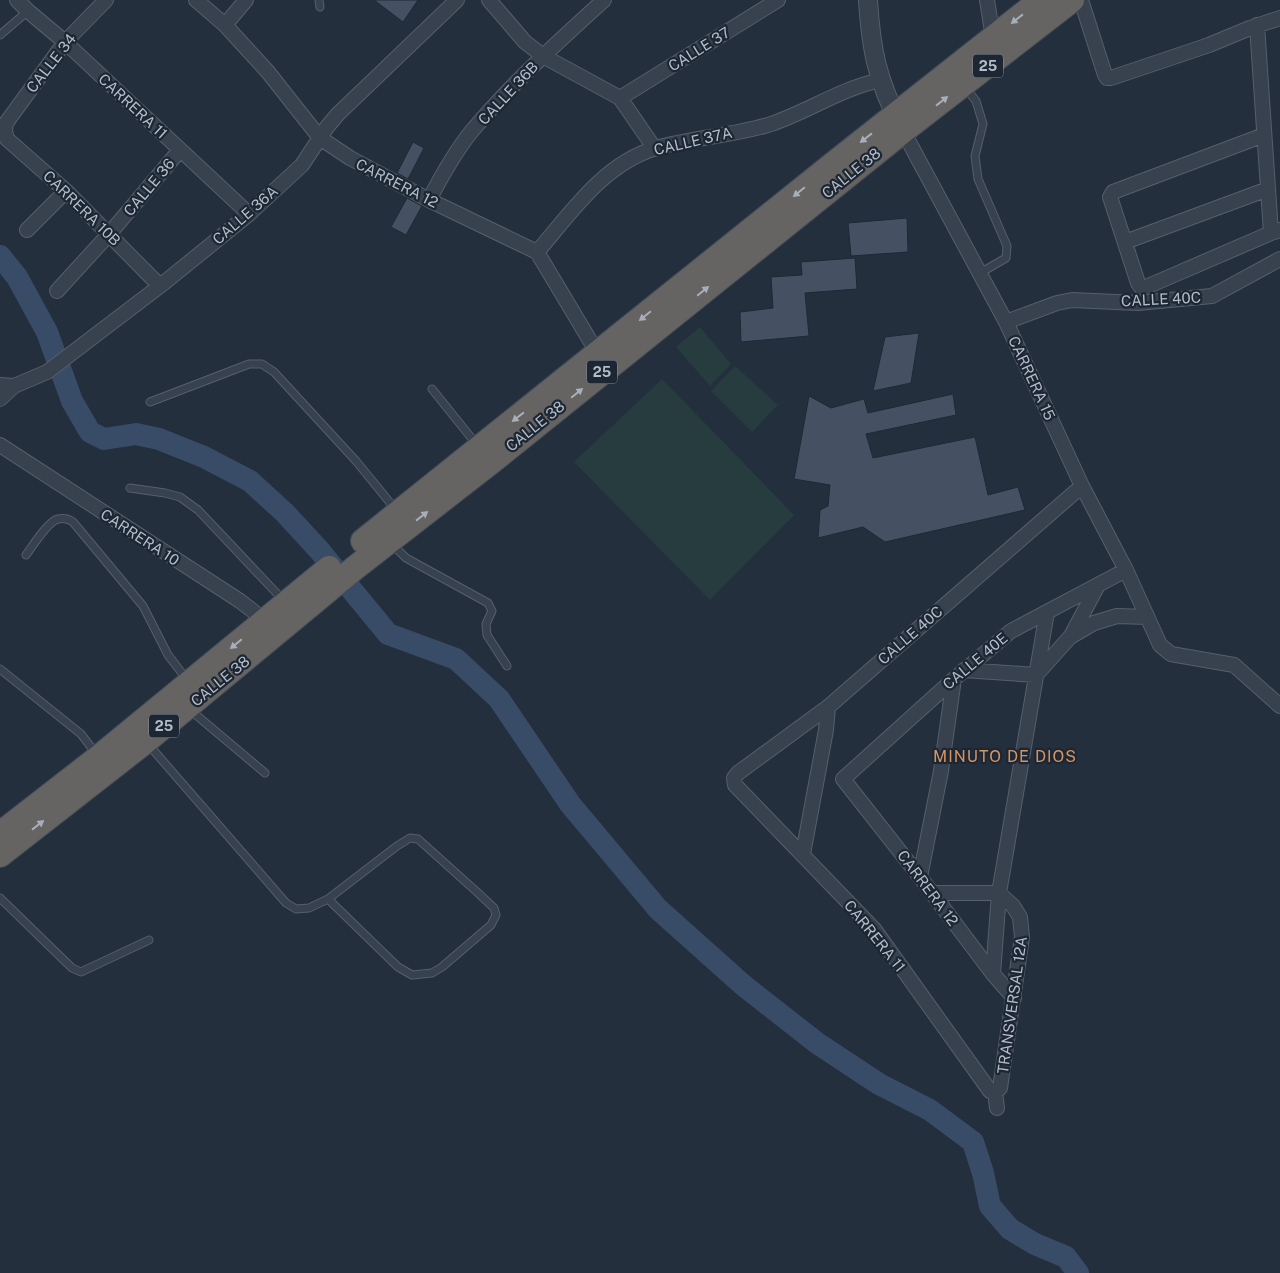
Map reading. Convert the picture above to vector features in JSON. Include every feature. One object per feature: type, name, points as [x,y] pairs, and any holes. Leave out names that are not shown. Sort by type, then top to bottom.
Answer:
[{"type":"highway","name":"CALLE 38","points":[[0,855],[187,707],[269,629],[352,560],[398,513],[485,454],[899,124],[994,38],[1041,0]]},
{"type":"highway","name":"CALLE 38","points":[[352,560],[389,541],[598,354],[829,167],[963,85],[1072,0]]},
{"type":"highway","name":"CALLE 38","points":[[0,834],[99,757],[189,682],[269,629]]},
{"type":"street","name":"CARRERA 11","points":[[16,0],[65,42],[249,214]]},
{"type":"street","name":"CALLE 34","points":[[4,131],[6,123],[65,42],[106,0]]},
{"type":"street","name":"CARRERA 12","points":[[196,0],[225,25],[268,72],[320,138],[350,158],[428,200],[537,252]]},
{"type":"street","points":[[225,25],[246,0]]},
{"type":"street","name":"CALLE 36A","points":[[0,399],[7,385],[47,372],[160,286],[249,214],[302,165],[338,114],[456,0]]},
{"type":"street","points":[[489,0],[525,42],[543,56],[620,98],[655,149]]},
{"type":"street","name":"CALLE 36B","points":[[428,200],[444,171],[470,133],[543,56],[604,0]]},
{"type":"street","name":"CALLE 37","points":[[620,98],[778,0]]},
{"type":"street","points":[[868,0],[875,65],[899,124]]},
{"type":"street","points":[[987,0],[994,38]]},
{"type":"street","points":[[1081,0],[1107,78],[1209,45],[1257,25],[1280,18]]},
{"type":"street","points":[[1257,25],[1268,189],[1275,232],[1146,287],[1141,287],[1138,283],[1110,197],[1112,192],[1264,135]]},
{"type":"street","name":"CALLE 37A","points":[[537,252],[595,186],[615,168],[634,158],[655,149],[768,125],[812,108],[846,90],[881,80]]},
{"type":"street","name":"CARRERA 15","points":[[899,124],[1006,322],[1082,486],[1126,570],[1160,645],[1171,654],[1234,665],[1280,706]]},
{"type":"street","name":"CARRERA 10B","points":[[4,131],[8,139],[66,191],[160,286]]},
{"type":"street","name":"CALLE 36","points":[[57,291],[110,234],[180,150]]},
{"type":"street","points":[[1125,242],[1268,189]]},
{"type":"street","points":[[27,230],[66,191]]},
{"type":"street","points":[[537,252],[598,354]]},
{"type":"street","name":"CALLE 40C","points":[[1006,322],[1072,300],[1138,303],[1212,296],[1280,259]]},
{"type":"street","name":"CARRERA 10","points":[[0,445],[240,601],[269,629]]},
{"type":"street","name":"CALLE 40C","points":[[734,778],[738,773],[828,707],[1082,486]]},
{"type":"street","name":"CALLE 40E","points":[[843,779],[959,674],[1011,631],[1126,570]]},
{"type":"street","points":[[920,877],[959,674],[1036,674],[1070,637],[1098,585]]},
{"type":"street","name":"TRANSVERSAL 12A","points":[[993,974],[999,893],[1047,612]]},
{"type":"street","points":[[1070,637],[1094,623],[1117,616],[1148,617]]},
{"type":"street","points":[[803,854],[826,730],[828,707]]},
{"type":"street","name":"CARRERA 11","points":[[734,778],[735,785],[874,929],[990,1091],[995,1092]]},
{"type":"street","name":"CARRERA 12","points":[[843,779],[993,974],[1014,998]]},
{"type":"street","points":[[932,893],[999,893]]},
{"type":"street","name":"TRANSVERSAL 12A","points":[[995,1092],[1000,1088],[1014,998],[1022,928],[1020,917],[1013,906],[999,893]]},
{"type":"street","points":[[995,1092],[997,1108]]},
{"type":"lane","points":[[0,35],[28,11]]},
{"type":"lane","points":[[963,85],[976,102],[983,124],[975,156],[978,178],[1007,246],[1006,258],[980,273]]},
{"type":"lane","points":[[150,402],[249,364],[262,364],[274,372],[343,447],[398,513]]},
{"type":"lane","points":[[432,389],[485,454]]},
{"type":"lane","points":[[130,488],[165,493],[180,498],[198,510],[292,609]]},
{"type":"lane","points":[[26,555],[51,522],[57,519],[68,519],[73,522],[143,606],[168,656],[189,682]]},
{"type":"lane","points":[[389,541],[406,558],[488,603],[492,611],[486,624],[487,635],[507,666]]},
{"type":"lane","points":[[0,669],[81,734],[99,757]]},
{"type":"lane","points":[[187,707],[265,773]]},
{"type":"lane","points":[[146,741],[286,903],[296,909],[309,908],[328,899],[410,838],[418,839],[478,892],[494,908],[496,916],[491,925],[442,967],[432,973],[412,975],[398,967],[328,899]]},
{"type":"lane","points":[[0,898],[72,968],[81,972],[149,940]]},
{"type":"green space","points":[[700,327],[731,364],[710,386],[676,347]]},
{"type":"green space","points":[[735,366],[778,405],[752,432],[711,391]]},
{"type":"green space","points":[[662,379],[794,515],[710,600],[574,462]]},
{"type":"building","points":[[374,0],[418,0],[403,22]]},
{"type":"building","points":[[413,142],[424,148],[408,179],[397,173]]},
{"type":"building","points":[[407,198],[422,206],[406,235],[391,227]]},
{"type":"building","points":[[907,218],[908,252],[851,256],[848,223]]},
{"type":"building","points":[[855,258],[857,289],[805,293],[809,336],[741,342],[740,312],[773,308],[771,277],[802,275],[801,262]]},
{"type":"building","points":[[919,333],[911,383],[873,391],[885,337]]},
{"type":"building","points":[[953,394],[956,415],[866,434],[873,458],[975,437],[988,495],[1018,487],[1025,510],[885,542],[863,527],[818,538],[820,510],[828,506],[830,485],[794,479],[809,396],[831,408],[864,399],[868,413]]},
{"type":"waterway","points":[[0,256],[17,277],[47,332],[72,401],[90,432],[104,439],[136,434],[159,439],[204,457],[250,481],[285,513],[319,550],[388,634],[456,659],[499,699],[570,804],[658,909],[743,985],[817,1043],[879,1084],[930,1110],[973,1142],[983,1173],[990,1206],[1010,1229],[1035,1244],[1066,1257],[1078,1273]]},
{"type":"district","name":"MINUTO DE DIOS","points":[[1005,756]]}]
